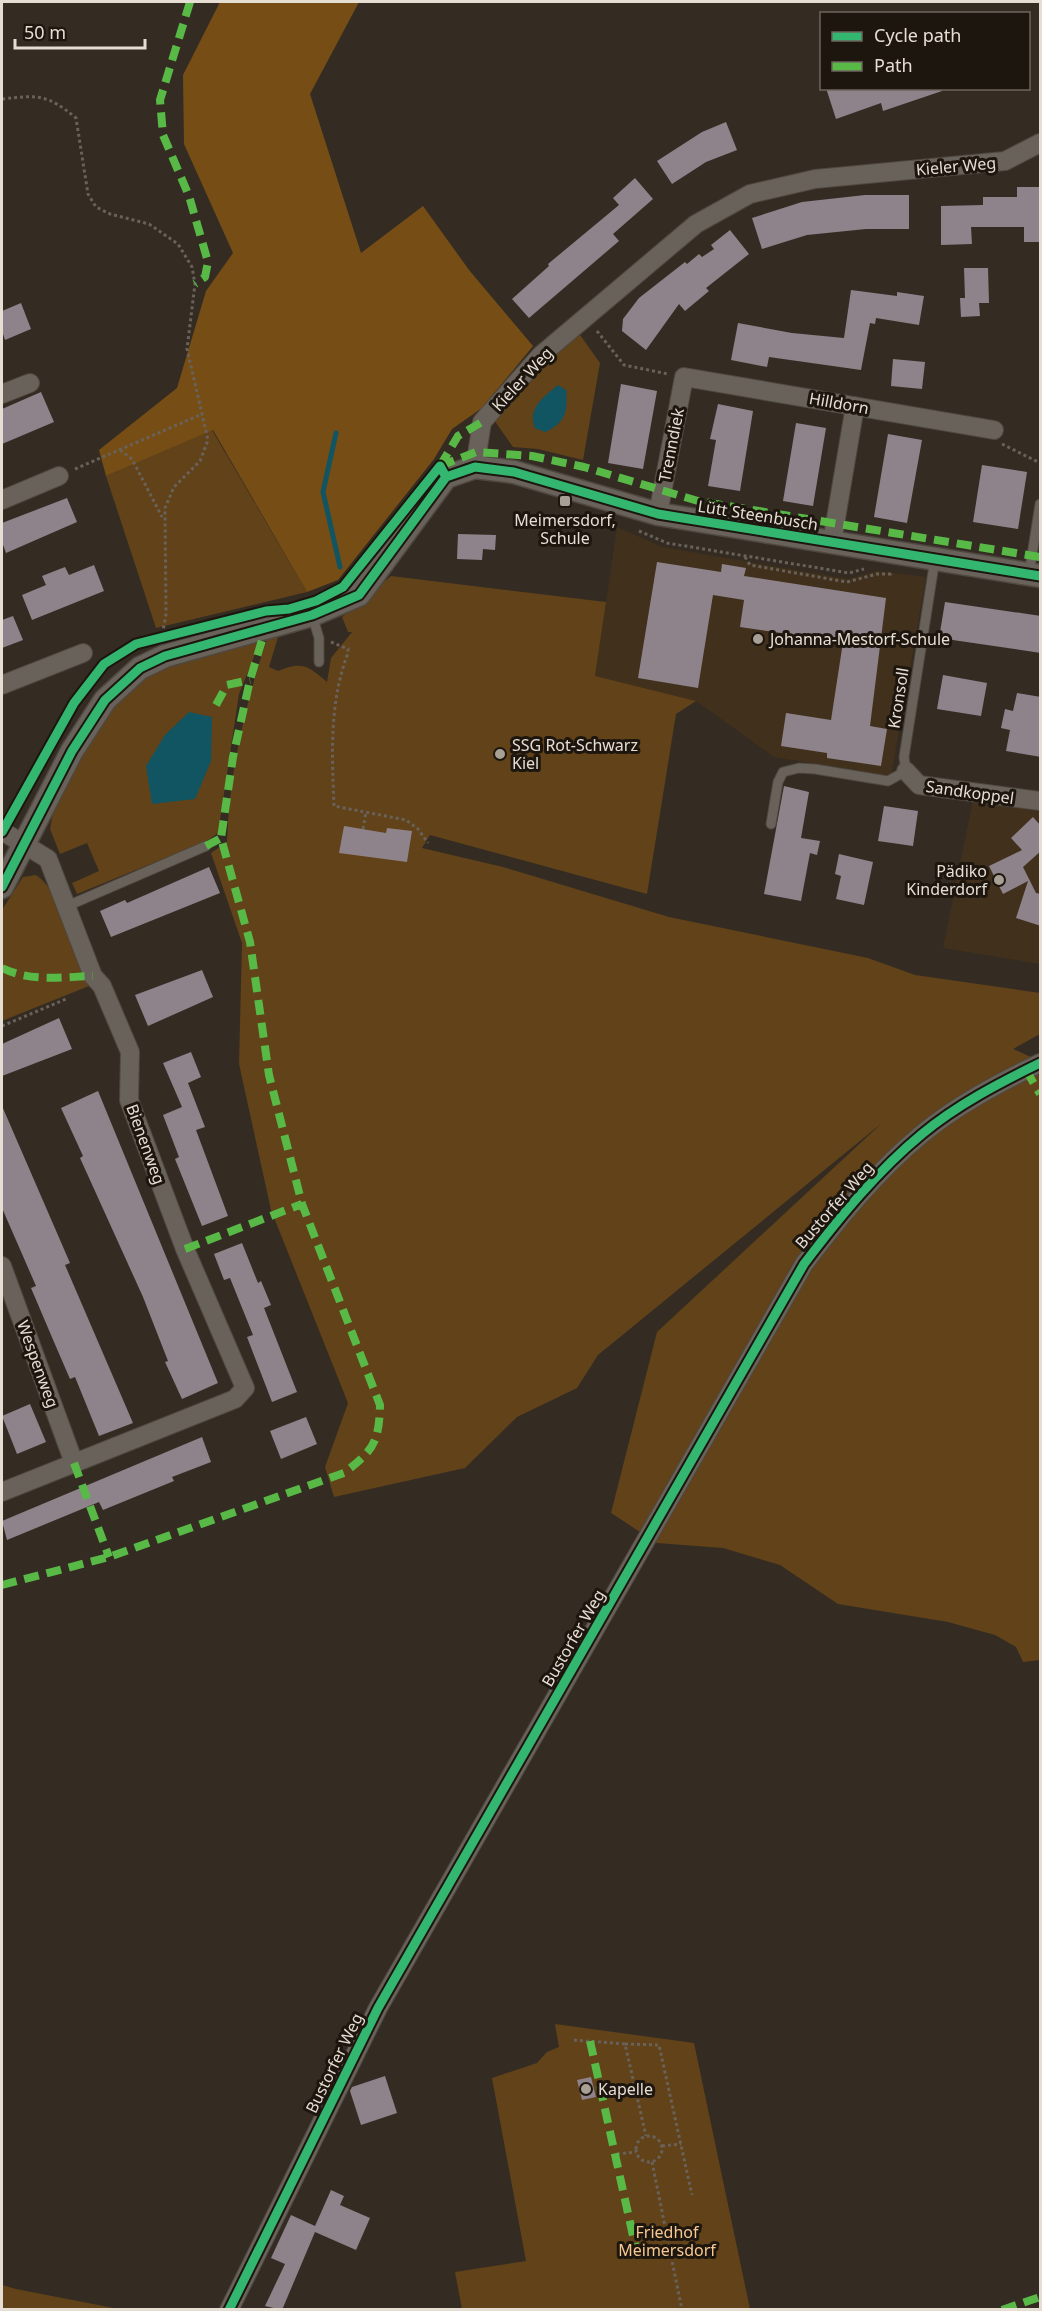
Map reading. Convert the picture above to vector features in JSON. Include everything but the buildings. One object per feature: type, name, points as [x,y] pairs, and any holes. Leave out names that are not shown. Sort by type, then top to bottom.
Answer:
[{"type":"street","name":"Kieler Weg","points":[[475,467],[482,422],[541,355],[696,224],[750,194],[815,179],[1005,161],[1041,143]]},
{"type":"street","name":"Hilldorn","points":[[684,377],[994,430]]},
{"type":"street","name":"Trenndiek","points":[[658,514],[684,377]]},
{"type":"street","points":[[2,394],[30,383]]},
{"type":"street","points":[[832,542],[855,406]]},
{"type":"street","name":"Lütt Steenbusch","points":[[475,467],[514,472],[658,514],[1035,575]]},
{"type":"street","points":[[2,887],[72,751],[105,700],[140,668],[165,656],[312,615],[359,595],[446,477],[475,467]]},
{"type":"street","points":[[2,500],[59,476]]},
{"type":"street","points":[[2,685],[83,653]]},
{"type":"street","name":"Sandkoppel","points":[[906,771],[919,785],[1041,801]]},
{"type":"street","name":"Bienenweg","points":[[2,831],[48,859],[93,976],[102,986],[130,1052],[129,1100],[185,1249],[245,1388],[234,1399],[74,1463]]},
{"type":"street","name":"Bustorfer Weg","points":[[229,2310],[378,2008],[804,1264],[836,1222],[922,1134],[969,1101],[1041,1063]]},
{"type":"street","name":"Wespenweg","points":[[2,1266],[8,1300],[74,1463]]},
{"type":"street","points":[[2,1492],[74,1463]]},
{"type":"lane","points":[[1035,575],[1041,504]]},
{"type":"lane","name":"Kronsoll","points":[[906,771],[904,757],[935,559]]},
{"type":"lane","points":[[312,615],[319,638],[319,662]]},
{"type":"lane","points":[[771,824],[778,782],[783,772],[799,768],[815,769],[888,781],[906,771]]},
{"type":"lane","points":[[65,907],[206,846]]},
{"type":"path","points":[[2,99],[37,95],[60,105],[76,118],[88,194],[96,207],[110,214],[149,224],[178,244],[192,267],[195,284],[187,349],[200,415],[208,440],[200,460],[174,487],[163,519],[166,614],[162,636]]},
{"type":"path","points":[[586,318],[624,365],[684,377]]},
{"type":"path","points":[[59,476],[200,415]]},
{"type":"path","points":[[994,430],[999,441],[1009,449],[1041,463]]},
{"type":"path","points":[[120,450],[132,459],[163,519]]},
{"type":"path","points":[[745,556],[750,565],[847,582],[877,574],[891,574],[892,568]]},
{"type":"path","points":[[341,644],[348,649],[348,653],[338,679],[331,741],[334,806],[406,820],[418,829],[428,843]]},
{"type":"path","points":[[363,829],[366,812]]},
{"type":"path","points":[[2,1026],[66,999]]},
{"type":"path","points":[[574,2040],[658,2045],[692,2194]]},
{"type":"path","points":[[625,2044],[646,2136]]},
{"type":"path","points":[[652,2162],[639,2158],[636,2145],[646,2136],[653,2136],[662,2146]]},
{"type":"path","points":[[662,2146],[681,2144]]},
{"type":"path","points":[[652,2162],[658,2158],[662,2146]]},
{"type":"path","points":[[617,2154],[636,2152]]},
{"type":"path","points":[[652,2162],[682,2310]]},
{"type":"shaded area","points":[[220,2],[359,2],[310,94],[361,253],[423,206],[469,270],[533,346],[482,408],[452,429],[434,459],[338,580],[307,592],[213,430],[106,476],[99,450],[177,388],[206,291],[233,253],[184,144],[183,75]]},
{"type":"shaded area","name":"Johanna-Mestorf-Schule","points":[[617,527],[662,547],[848,579],[877,571],[926,577],[891,776],[774,757],[696,701],[595,677]]},
{"type":"shaded area","name":"Pädiko Kinderdorf","points":[[973,800],[1040,812],[1040,964],[943,948]]},
{"type":"green space","points":[[578,332],[600,363],[583,460],[538,449],[513,447],[494,420]]},
{"type":"green space","points":[[212,430],[307,592],[156,628],[106,476]]},
{"type":"green space","points":[[391,576],[606,602],[595,676],[696,701],[676,714],[647,894],[430,835],[422,848],[503,867],[669,917],[868,958],[915,975],[1040,993],[1040,1034],[1013,1049],[1040,1061],[1040,1660],[1023,1662],[1016,1647],[995,1635],[948,1622],[838,1604],[780,1565],[723,1548],[657,1543],[611,1513],[657,1332],[882,1123],[598,1355],[577,1388],[517,1417],[465,1468],[334,1497],[325,1467],[348,1403],[271,1210],[239,1064],[242,943],[211,853],[227,842],[231,790],[240,739],[267,639],[278,637],[269,667],[278,671],[294,666],[305,667],[327,682],[331,658],[352,632],[348,632],[342,617]]},
{"type":"green space","points":[[258,640],[254,657],[239,694],[218,833],[207,841],[77,894],[72,883],[99,871],[87,843],[60,854],[50,829],[55,803],[111,706],[164,663]]},
{"type":"green space","points":[[36,875],[45,883],[61,909],[89,986],[2,1021],[2,910],[23,877]]},
{"type":"green space","name":"Friedhof Meimersdorf","points":[[555,2024],[694,2043],[750,2309],[462,2309],[455,2272],[526,2261],[492,2078],[537,2063],[547,2052],[559,2047]]},
{"type":"green space","points":[[2,2285],[16,2289],[119,2309],[2,2309]]},
{"type":"water","points":[[558,385],[566,390],[564,416],[557,425],[545,432],[535,428],[533,415],[535,409]]},
{"type":"water","points":[[189,712],[212,717],[211,761],[195,799],[152,804],[146,766],[165,735]]},
{"type":"waterway","points":[[336,433],[323,492],[340,567]]},
{"type":"marked path","points":[[190,2],[160,100],[163,135],[189,196],[208,262],[205,277],[195,284]]},
{"type":"marked path","points":[[440,466],[458,436],[482,422]]},
{"type":"marked path","points":[[440,466],[476,452],[532,456],[584,467],[698,501],[1040,557]]},
{"type":"marked path","points":[[2,1585],[109,1557],[344,1473],[362,1458],[376,1437],[380,1405],[302,1204],[269,1075],[250,942],[221,838],[233,757],[250,680],[266,627]]},
{"type":"marked path","points":[[216,705],[227,685],[250,680]]},
{"type":"marked path","points":[[206,846],[221,838]]},
{"type":"marked path","points":[[2,968],[35,977],[93,976]]},
{"type":"marked path","points":[[1026,1070],[1040,1094]]},
{"type":"marked path","points":[[185,1249],[302,1204]]},
{"type":"marked path","points":[[74,1463],[109,1557]]},
{"type":"marked path","points":[[590,2041],[637,2254]]},
{"type":"marked path","points":[[1002,2310],[1040,2297]]},
{"type":"cycle path","points":[[2,832],[74,703],[104,664],[136,644],[266,611],[289,609],[316,601],[343,587],[440,466],[446,477]]},
{"type":"cycle path","points":[[2,887],[72,751],[105,700],[140,668],[165,656],[312,615],[359,595],[446,477],[475,467],[514,472],[658,514],[1040,576]]},
{"type":"cycle path","points":[[229,2310],[378,2008],[804,1264],[859,1196],[905,1148],[949,1113],[1040,1063]]},
{"type":"place","name":"Meimersdorf, Schule","points":[[565,501]]},
{"type":"place","name":"Johanna-Mestorf-Schule","points":[[758,639]]},
{"type":"place","name":"SSG Rot-Schwarz Kiel","points":[[500,754]]},
{"type":"place","name":"Pädiko Kinderdorf","points":[[999,880]]},
{"type":"place","name":"Kapelle","points":[[586,2089]]}]
